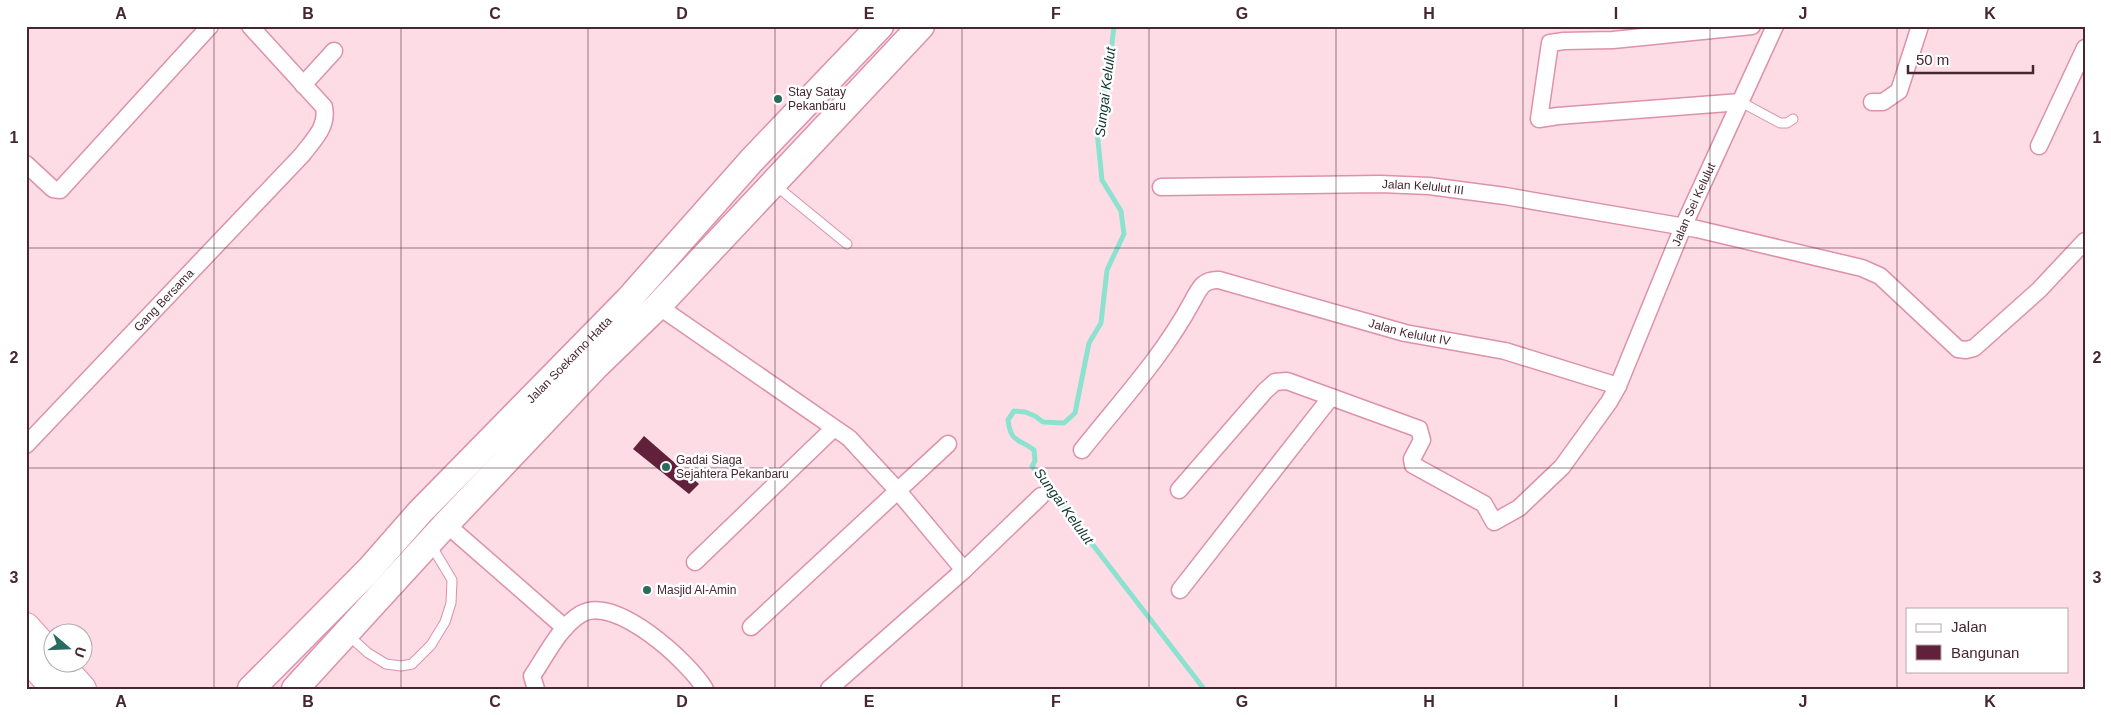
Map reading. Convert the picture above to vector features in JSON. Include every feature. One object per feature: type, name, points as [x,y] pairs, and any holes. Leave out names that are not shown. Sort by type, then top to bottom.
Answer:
[{"type":"highway","points":[[26,627],[42,645]]},
{"type":"highway","points":[[26,655],[56,689]]},
{"type":"highway","points":[[67,672],[82,689]]},
{"type":"main road","name":"Jalan Soekarno Hatta","points":[[295,689],[438,533],[595,367],[658,306],[921,26]]},
{"type":"main road","name":"Jalan Soekarno Hatta","points":[[252,689],[370,570],[420,512],[628,300],[752,160],[793,118],[872,29]]},
{"type":"main road","points":[[793,118],[816,138]]},
{"type":"street","points":[[26,164],[53,190],[60,190],[210,26]]},
{"type":"street","name":"Gang Bersama","points":[[26,445],[302,155],[323,129],[326,117],[324,106],[250,26]]},
{"type":"street","points":[[1741,102],[1539,119],[1550,43],[1614,40],[1752,26]]},
{"type":"street","points":[[1872,102],[1883,102],[1899,91],[1920,26]]},
{"type":"street","name":"Jalan Sei Kelulut","points":[[1331,397],[1419,429],[1422,440],[1412,459],[1413,465],[1484,504],[1494,522],[1519,508],[1562,467],[1609,402],[1618,386],[1683,227],[1741,102],[1771,27]]},
{"type":"street","points":[[2039,146],[2085,48]]},
{"type":"street","points":[[303,84],[334,51]]},
{"type":"street","name":"Jalan Kelulut III","points":[[1161,188],[1380,184],[1428,186],[1505,196],[1683,227],[1871,272],[1880,276],[1958,349],[1966,350],[1974,348],[2039,290],[2085,241]]},
{"type":"street","name":"Jalan Kelulut IV","points":[[1082,450],[1177,330],[1202,284],[1211,280],[1218,280],[1405,333],[1505,351],[1618,386]]},
{"type":"street","points":[[658,306],[849,438],[898,491],[964,570]]},
{"type":"street","points":[[1179,490],[1275,382],[1287,381],[1331,397],[1180,590]]},
{"type":"street","points":[[695,562],[834,428]]},
{"type":"street","points":[[751,626],[948,444]]},
{"type":"street","points":[[829,689],[964,570],[1040,496]]},
{"type":"street","points":[[438,533],[565,628]]},
{"type":"street","points":[[536,689],[532,676],[565,628],[582,613],[598,611],[620,617],[649,632],[672,650],[705,689]]},
{"type":"lane","points":[[1741,102],[1780,123],[1787,123],[1793,119]]},
{"type":"lane","points":[[773,184],[847,244]]},
{"type":"lane","points":[[346,634],[368,654],[386,664],[401,666],[412,664],[431,645],[445,622],[451,603],[452,580],[438,533]]},
{"type":"building","name":"Gadai Siaga Sejahtera Pekanbaru","points":[[644,436],[699,484],[689,494],[633,449]]},
{"type":"waterway","name":"Sungai Kelulut","points":[[1114,26],[1108,78],[1097,131],[1102,180],[1121,211],[1124,234],[1107,270],[1101,323],[1089,343],[1075,413],[1064,423],[1043,422],[1025,412],[1014,411],[1008,420],[1009,428],[1016,439],[1034,450],[1035,461],[1032,466],[1204,689]]},
{"type":"place","name":"Stay Satay Pekanbaru","points":[[778,99]]},
{"type":"place","name":"Gadai Siaga Sejahtera Pekanbaru","points":[[666,467]]},
{"type":"place","name":"Masjid Al-Amin","points":[[647,590]]}]
